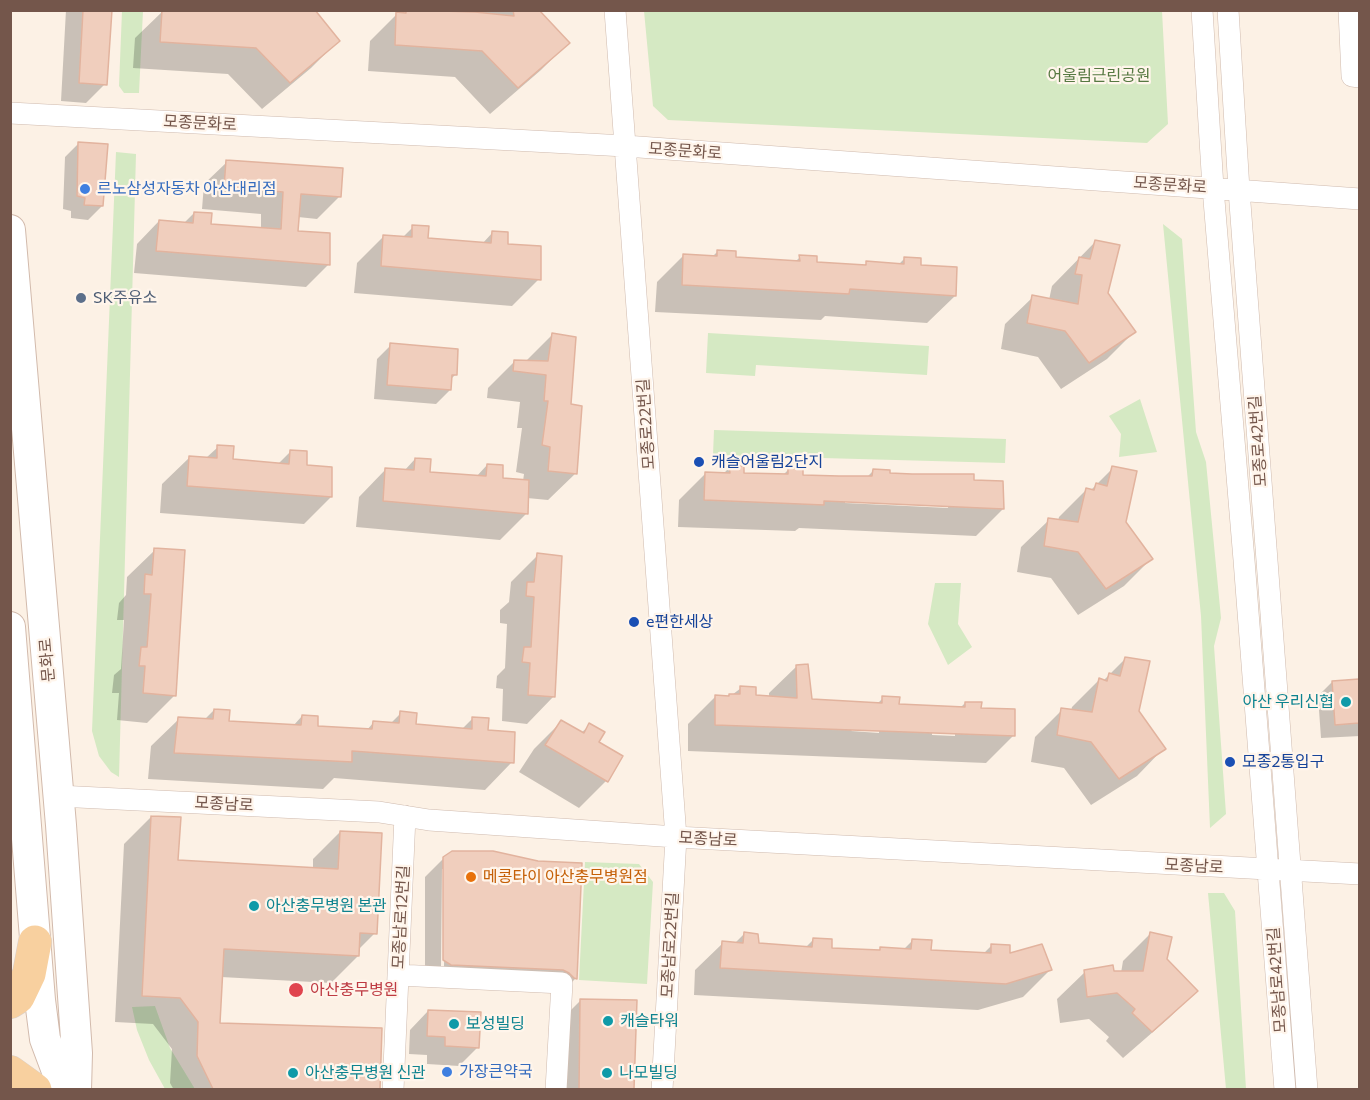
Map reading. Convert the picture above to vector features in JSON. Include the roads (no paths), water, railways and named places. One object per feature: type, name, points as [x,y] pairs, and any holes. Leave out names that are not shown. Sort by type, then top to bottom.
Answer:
[{"type":"main road","name":"문화로","points":[[10,230],[58,796],[77,1053],[76,1089]]},
{"type":"main road","name":"문화로","points":[[10,627],[40,1000],[45,1039],[64,1089]]},
{"type":"main road","points":[[10,1002],[18,996],[29,974],[35,942]]},
{"type":"main road","points":[[10,1072],[35,1089]]},
{"type":"street","name":"모종로22번길","points":[[615,10],[676,837]]},
{"type":"street","name":"모종로42번길","points":[[1202,10],[1213,188],[1268,870]]},
{"type":"street","name":"모종로42번길","points":[[1228,10],[1239,190],[1290,871]]},
{"type":"street","points":[[1348,10],[1352,76],[1359,77]]},
{"type":"street","name":"모종문화로","points":[[10,113],[625,146],[1359,199]]},
{"type":"street","name":"모종남로","points":[[58,796],[379,812],[429,820],[676,837],[1359,874]]},
{"type":"street","name":"모종남로12번길","points":[[393,1089],[405,816]]},
{"type":"street","name":"모종남로22번길","points":[[662,1089],[676,837]]},
{"type":"street","name":"모종남로42번길","points":[[1268,870],[1285,1089]]},
{"type":"street","name":"모종남로42번길","points":[[1290,871],[1307,1089]]},
{"type":"street","points":[[398,975],[562,983],[556,1089]]},
{"type":"place","name":"르노삼성자동차 아산대리점","points":[[85,189]]},
{"type":"place","name":"SK주유소","points":[[81,298]]},
{"type":"place","name":"캐슬어울림2단지","points":[[699,462]]},
{"type":"place","name":"e편한세상","points":[[634,622]]},
{"type":"place","name":"아산 우리신협","points":[[1346,702]]},
{"type":"place","name":"모종2통입구","points":[[1230,762]]},
{"type":"place","name":"메콩타이 아산충무병원점","points":[[471,877]]},
{"type":"place","name":"아산충무병원 본관","points":[[254,906]]},
{"type":"place","name":"아산충무병원","points":[[296,990]]},
{"type":"place","name":"캐슬타워","points":[[608,1021]]},
{"type":"place","name":"보성빌딩","points":[[454,1024]]},
{"type":"place","name":"가장큰약국","points":[[447,1072]]},
{"type":"place","name":"아산충무병원 신관","points":[[293,1073]]},
{"type":"place","name":"나모빌딩","points":[[607,1073]]},
{"type":"park label","name":"어울림근린공원","points":[[1099,76]]}]
